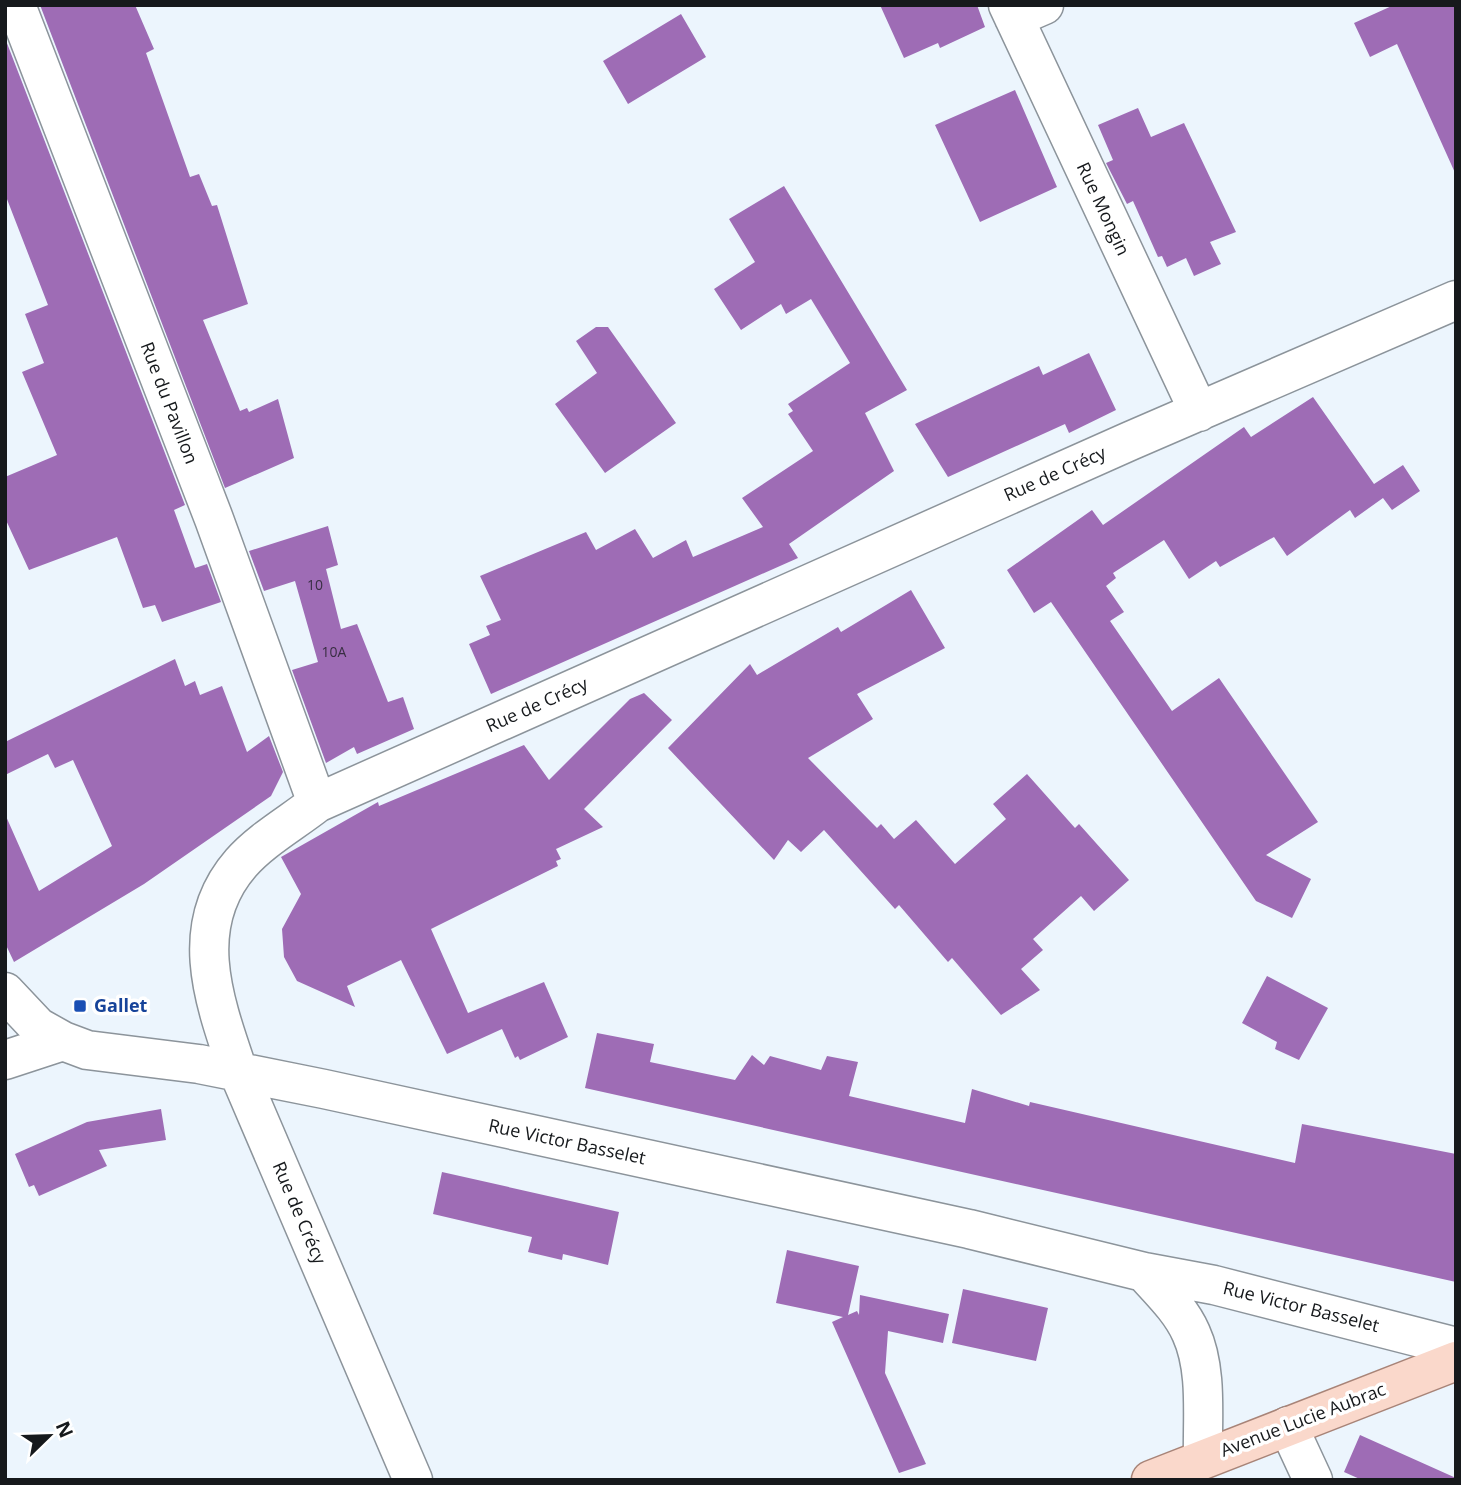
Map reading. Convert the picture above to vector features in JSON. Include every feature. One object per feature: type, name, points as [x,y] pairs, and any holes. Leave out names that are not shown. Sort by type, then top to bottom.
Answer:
[{"type":"main road","name":"Avenue Lucie Aubrac","points":[[1151,1480],[1456,1361]]},
{"type":"street","name":"Rue du Pavillon","points":[[16,5],[214,519],[317,803]]},
{"type":"street","name":"Rue Mongin","points":[[1022,10],[1199,412]]},
{"type":"street","name":"Rue de Crécy","points":[[413,1480],[237,1071],[215,1005],[208,958],[209,926],[219,894],[242,862],[317,803],[1456,300]]},
{"type":"street","name":"Rue Victor Basselet","points":[[5,992],[38,1027],[63,1041],[116,1056],[237,1071],[969,1229],[1144,1272],[1214,1285],[1456,1347]]},
{"type":"street","points":[[5,1060],[63,1041]]},
{"type":"street","points":[[1144,1272],[1175,1307],[1192,1333],[1199,1365],[1203,1458]]},
{"type":"street","points":[[1288,1426],[1314,1480]]},
{"type":"building","points":[[40,5],[135,5],[154,49],[146,53],[190,177],[199,174],[212,206],[217,205],[248,304],[203,320],[240,411],[247,408],[249,412],[278,399],[294,458],[225,488]]},
{"type":"building","points":[[880,5],[977,5],[985,27],[940,48],[938,43],[904,58]]},
{"type":"building","points":[[1394,5],[1456,5],[1456,175],[1397,44],[1370,57],[1354,23]]},
{"type":"building","points":[[681,14],[706,57],[628,104],[603,61]]},
{"type":"building","points":[[5,38],[185,505],[174,510],[195,568],[207,564],[221,602],[162,622],[155,605],[143,608],[117,537],[29,570],[5,518],[5,477],[57,455],[22,372],[44,363],[25,314],[48,305],[5,194]]},
{"type":"building","points":[[1015,90],[1057,187],[980,222],[935,125]]},
{"type":"building","points":[[1138,108],[1151,137],[1184,123],[1236,232],[1210,242],[1221,264],[1194,276],[1186,258],[1167,267],[1162,256],[1158,257],[1133,201],[1127,204],[1106,163],[1113,160],[1098,125]]},
{"type":"building","points":[[784,186],[907,390],[865,413],[894,471],[789,544],[798,558],[491,694],[469,644],[490,635],[486,626],[501,620],[480,576],[586,532],[596,550],[635,529],[653,558],[686,540],[693,557],[763,527],[742,498],[813,451],[788,414],[793,411],[788,404],[850,363],[811,299],[786,314],[781,304],[741,330],[714,289],[755,262],[729,219]]},
{"type":"building","points":[[596,327],[608,327],[676,423],[605,473],[555,404],[597,373],[576,341]]},
{"type":"building","points":[[1089,353],[1116,410],[1069,433],[1065,424],[948,477],[915,424],[1039,366],[1043,375]]},
{"type":"building","points":[[1313,397],[1374,484],[1403,465],[1420,491],[1392,510],[1383,498],[1355,518],[1350,510],[1287,556],[1274,537],[1220,567],[1216,561],[1189,579],[1164,540],[1113,573],[1116,578],[1106,586],[1124,612],[1110,621],[1172,711],[1219,678],[1318,822],[1266,855],[1311,879],[1292,918],[1256,901],[1051,602],[1034,613],[1007,570],[1092,510],[1103,525],[1244,427],[1251,437]]},
{"type":"building","points":[[328,526],[338,565],[326,569],[341,629],[357,624],[388,702],[403,697],[414,729],[357,754],[354,747],[326,763],[292,670],[318,662],[295,581],[264,591],[249,551]]},
{"type":"building","points":[[911,590],[945,648],[857,694],[873,719],[808,758],[877,828],[881,824],[894,839],[916,820],[955,864],[1006,819],[993,804],[1027,774],[1075,828],[1079,824],[1129,880],[1094,911],[1081,896],[1033,939],[1043,950],[1021,969],[1040,990],[1001,1015],[952,958],[948,962],[899,905],[895,909],[824,830],[801,852],[788,840],[774,860],[668,748],[750,664],[757,675],[838,627],[841,632]]},
{"type":"building","points":[[175,659],[185,686],[195,681],[200,695],[222,686],[247,752],[269,736],[283,772],[271,796],[144,884],[14,962],[5,943],[5,814],[39,891],[112,846],[73,760],[55,768],[48,754],[5,775],[5,742]]},
{"type":"building","points":[[644,693],[672,720],[584,809],[603,827],[556,849],[561,859],[556,861],[558,866],[431,929],[468,1013],[544,982],[568,1037],[520,1060],[518,1056],[515,1058],[502,1029],[447,1054],[401,960],[347,986],[355,1007],[297,981],[284,957],[282,929],[301,894],[281,857],[378,802],[379,806],[524,745],[549,780],[630,699]]},
{"type":"building","points":[[1267,976],[1328,1008],[1299,1060],[1275,1049],[1277,1042],[1242,1023]]},
{"type":"building","points":[[597,1033],[654,1044],[650,1062],[735,1080],[752,1055],[764,1065],[770,1056],[821,1070],[827,1056],[858,1062],[849,1096],[965,1123],[972,1089],[1029,1106],[1030,1102],[1295,1163],[1302,1124],[1456,1154],[1456,1282],[585,1088]]},
{"type":"building","points":[[161,1109],[166,1140],[99,1150],[107,1166],[39,1196],[34,1185],[29,1187],[15,1154],[87,1122]]},
{"type":"building","points":[[442,1172],[619,1212],[608,1265],[563,1254],[562,1260],[528,1252],[532,1237],[433,1214]]},
{"type":"building","points":[[787,1250],[859,1266],[848,1315],[857,1311],[859,1315],[860,1295],[949,1314],[943,1343],[888,1331],[885,1373],[926,1464],[899,1473],[832,1322],[843,1317],[776,1303]]},
{"type":"building","points":[[963,1289],[1048,1308],[1036,1361],[952,1343]]},
{"type":"building","points":[[1360,1435],[1456,1480],[1362,1480],[1344,1472]]},
{"type":"place","name":"Gallet","points":[[80,1006]]}]
